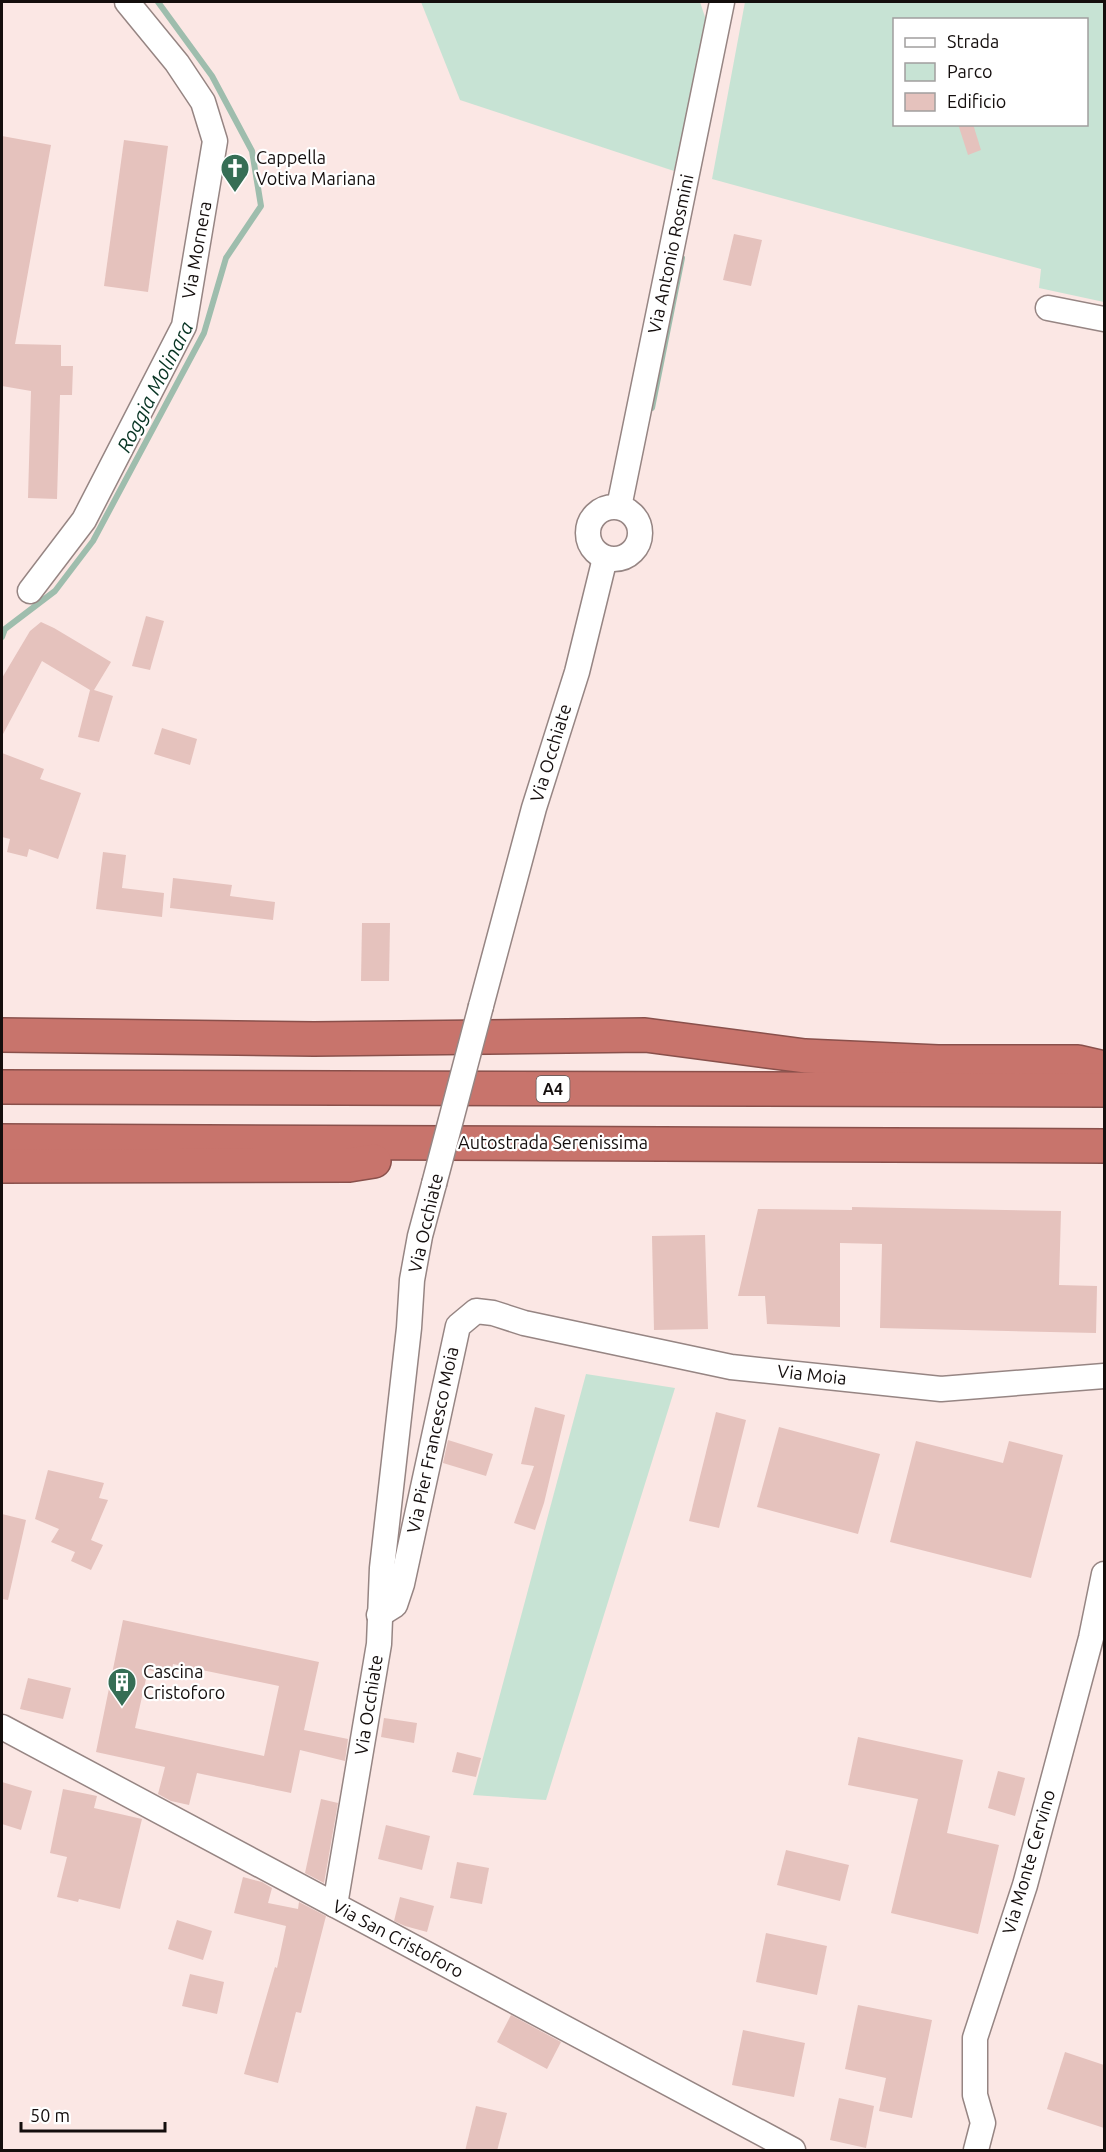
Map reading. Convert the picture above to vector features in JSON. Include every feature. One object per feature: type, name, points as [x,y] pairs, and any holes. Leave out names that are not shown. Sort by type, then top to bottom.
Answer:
[{"type":"highway","points":[[2,1035],[303,1038],[645,1035],[805,1056],[938,1062],[1078,1062],[1104,1068]]},
{"type":"highway","name":"A4","points":[[2,1087],[1104,1090]]},
{"type":"highway","name":"Autostrada Serenissima","points":[[2,1141],[1104,1146]]},
{"type":"highway","points":[[2,1166],[349,1165],[512,1143]]},
{"type":"street","name":"Via Mornera","points":[[30,591],[84,520],[184,326],[215,141],[203,102],[177,63],[127,2]]},
{"type":"street","name":"Via Antonio Rosmini","points":[[620,507],[722,2]]},
{"type":"street","points":[[1048,308],[1104,319]]},
{"type":"street","points":[[610,506],[620,507],[634,515],[640,530],[640,538],[637,546],[625,557],[605,558],[597,554],[588,540],[589,522],[594,514],[602,509],[610,506]]},
{"type":"street","name":"Via Occhiate","points":[[335,1905],[379,1644],[379,1615],[412,1280],[420,1236],[534,808],[577,672],[605,558]]},
{"type":"street","name":"Via Pier Francesco Moia","points":[[379,1615],[395,1605],[402,1584],[458,1326],[476,1311],[493,1313],[524,1323]]},
{"type":"street","name":"Via Moia","points":[[524,1323],[731,1367],[940,1389],[1104,1376]]},
{"type":"street","name":"Via Monte Cervino","points":[[976,2151],[983,2123],[975,2096],[975,2038],[1025,1885],[1091,1638],[1104,1574]]},
{"type":"street","name":"Via San Cristoforo","points":[[2,1727],[794,2151]]},
{"type":"green space","points":[[421,2],[700,2],[707,23],[674,171],[460,100]]},
{"type":"green space","points":[[745,2],[1104,2],[1104,302],[1039,288],[1041,269],[712,179]]},
{"type":"green space","points":[[586,1374],[675,1388],[546,1800],[473,1795]]},
{"type":"building","points":[[959,126],[974,126],[981,150],[968,155]]},
{"type":"building","points":[[2,136],[51,145],[15,344],[61,345],[61,366],[73,366],[72,395],[60,395],[57,499],[28,498],[31,391],[2,386]]},
{"type":"building","points":[[124,140],[168,146],[148,292],[104,286]]},
{"type":"building","points":[[734,234],[762,240],[751,286],[723,280]]},
{"type":"building","points":[[146,616],[164,621],[150,670],[132,666]]},
{"type":"building","points":[[41,622],[111,662],[94,690],[113,696],[99,742],[78,737],[90,690],[42,661],[2,736],[2,678],[30,631]]},
{"type":"building","points":[[162,728],[197,739],[190,765],[154,754]]},
{"type":"building","points":[[2,753],[44,769],[40,779],[81,793],[58,859],[29,849],[27,857],[7,852],[10,839],[2,837]]},
{"type":"building","points":[[103,852],[126,855],[122,888],[164,893],[162,917],[96,909]]},
{"type":"building","points":[[173,878],[232,885],[230,896],[275,902],[273,920],[170,908]]},
{"type":"building","points":[[362,923],[390,923],[389,981],[361,981]]},
{"type":"building","points":[[852,1207],[1061,1211],[1059,1285],[1097,1286],[1096,1333],[880,1328],[882,1244],[840,1243],[840,1327],[767,1324],[765,1296],[738,1296],[758,1209],[852,1210]]},
{"type":"building","points":[[705,1235],[708,1329],[654,1330],[652,1236]]},
{"type":"building","points":[[535,1407],[565,1415],[544,1503],[535,1530],[514,1523],[534,1466],[521,1464]]},
{"type":"building","points":[[716,1412],[746,1420],[719,1528],[689,1521]]},
{"type":"building","points":[[779,1427],[880,1454],[858,1534],[757,1507]]},
{"type":"building","points":[[448,1440],[493,1454],[486,1476],[443,1463]]},
{"type":"building","points":[[916,1441],[1003,1463],[1009,1441],[1063,1455],[1031,1578],[890,1542]]},
{"type":"building","points":[[48,1470],[104,1483],[99,1498],[108,1500],[91,1540],[103,1545],[91,1570],[71,1561],[75,1552],[51,1542],[59,1529],[35,1519]]},
{"type":"building","points":[[2,1514],[26,1520],[8,1600],[2,1599]]},
{"type":"building","name":"Cascina Cristoforo","points":[[123,1620],[319,1662],[304,1730],[348,1739],[345,1761],[300,1750],[291,1793],[197,1773],[189,1805],[171,1801],[158,1794],[165,1767],[96,1752]],"holes":[[[173,1664],[279,1686],[264,1756],[135,1728],[148,1670],[171,1675]]]},
{"type":"building","points":[[28,1678],[71,1688],[63,1719],[20,1709]]},
{"type":"building","points":[[384,1718],[417,1723],[414,1743],[381,1737]]},
{"type":"building","points":[[858,1737],[963,1760],[947,1833],[999,1845],[978,1934],[891,1913],[918,1799],[848,1785]]},
{"type":"building","points":[[457,1752],[481,1758],[476,1777],[452,1772]]},
{"type":"building","points":[[998,1771],[1025,1778],[1015,1816],[988,1808]]},
{"type":"building","points":[[2,1782],[32,1791],[21,1830],[2,1824]]},
{"type":"building","points":[[63,1789],[97,1796],[94,1808],[142,1819],[120,1909],[79,1899],[78,1902],[57,1897],[67,1857],[50,1853]]},
{"type":"building","points":[[321,1799],[338,1803],[324,1883],[305,1873]]},
{"type":"building","points":[[386,1825],[430,1836],[422,1870],[378,1859]]},
{"type":"building","points":[[786,1850],[849,1865],[840,1901],[777,1885]]},
{"type":"building","points":[[457,1862],[489,1868],[482,1904],[450,1898]]},
{"type":"building","points":[[243,1877],[262,1882],[272,1888],[268,1903],[298,1909],[299,1902],[326,1916],[301,2013],[296,2012],[278,2083],[244,2074],[275,1967],[277,1968],[286,1926],[234,1913]]},
{"type":"building","points":[[400,1897],[434,1906],[427,1932],[394,1921]]},
{"type":"building","points":[[177,1920],[212,1931],[203,1960],[168,1949]]},
{"type":"building","points":[[766,1933],[827,1946],[817,1995],[756,1982]]},
{"type":"building","points":[[190,1974],[224,1982],[217,2014],[182,2006]]},
{"type":"building","points":[[858,2005],[932,2020],[912,2118],[879,2111],[886,2078],[845,2069]]},
{"type":"building","points":[[511,2015],[561,2042],[547,2069],[497,2042]]},
{"type":"building","points":[[743,2030],[805,2043],[794,2097],[732,2085]]},
{"type":"building","points":[[1065,2052],[1104,2065],[1104,2128],[1047,2109]]},
{"type":"building","points":[[839,2098],[874,2106],[866,2148],[830,2140]]},
{"type":"building","points":[[476,2106],[507,2113],[497,2151],[465,2151]]},
{"type":"waterway","name":"Roggia Molinara","points":[[2,637],[5,629],[55,591],[93,541],[204,333],[226,258],[261,206],[252,151],[212,76],[158,2]]},
{"type":"waterway","points":[[652,408],[682,258]]},
{"type":"place","name":"Cappella Votiva Mariana","points":[[235,194]]},
{"type":"place","name":"Cascina Cristoforo","points":[[122,1708]]}]
